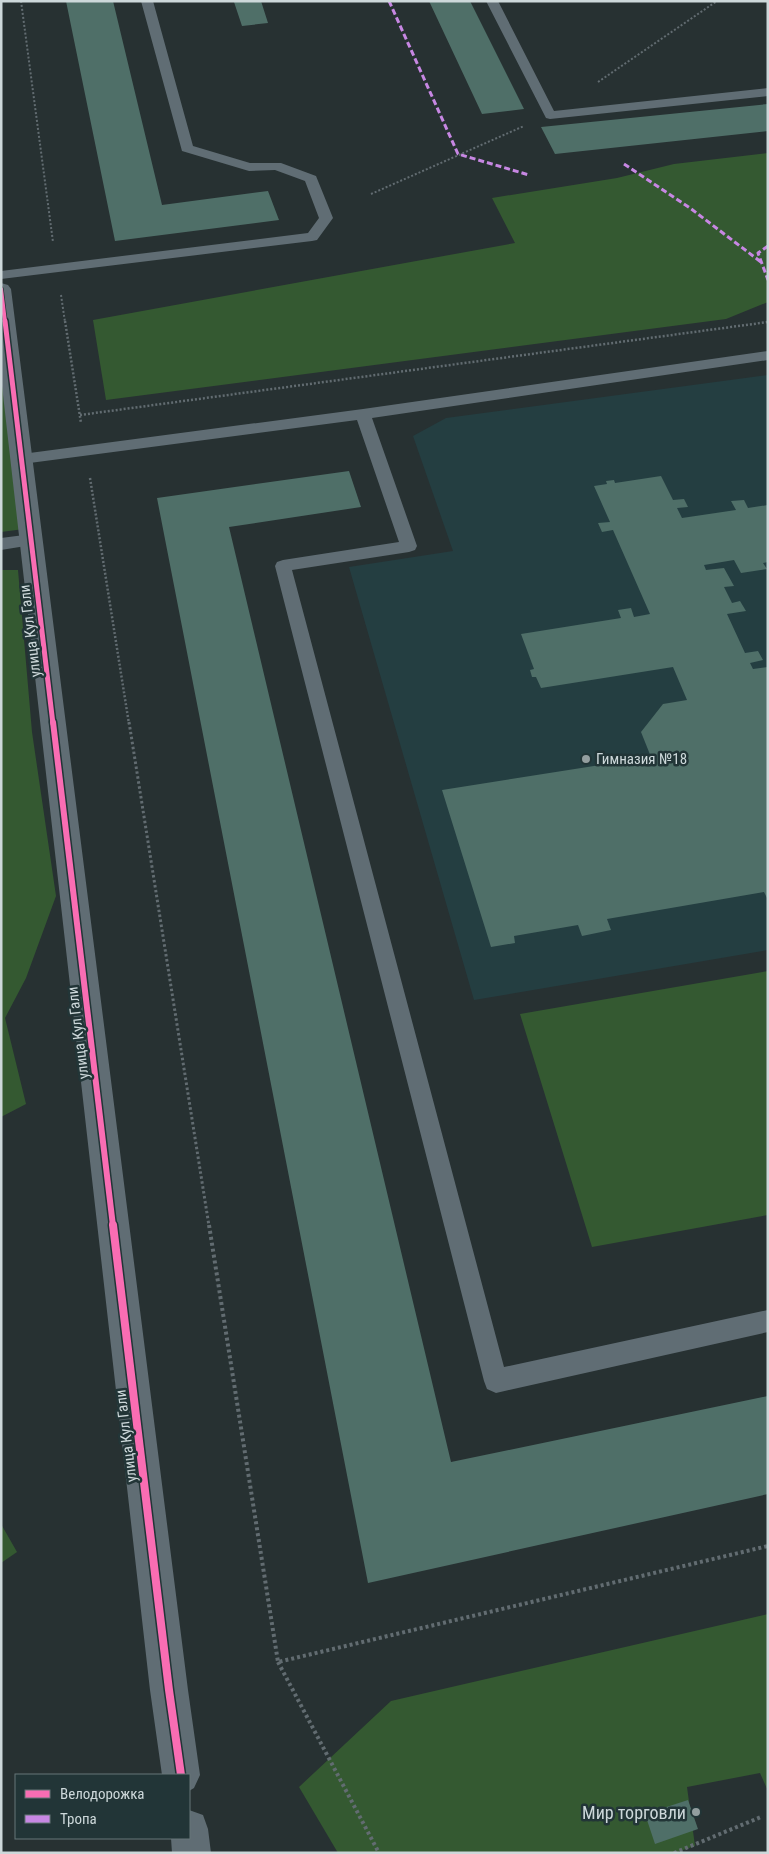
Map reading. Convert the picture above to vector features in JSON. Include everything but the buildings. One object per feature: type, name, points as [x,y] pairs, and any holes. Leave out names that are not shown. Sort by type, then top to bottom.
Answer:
[{"type":"street","name":"улица Кул Гали","points":[[1,288],[181,1774]]},
{"type":"street","points":[[190,1837],[192,1853]]},
{"type":"lane","points":[[1,275],[312,237],[326,218],[311,179],[276,166],[249,168],[187,148],[147,1]]},
{"type":"lane","points":[[492,1],[550,115],[768,92]]},
{"type":"lane","points":[[22,459],[363,414],[768,355]]},
{"type":"lane","points":[[363,414],[409,546],[283,566],[496,1381],[768,1321]]},
{"type":"lane","points":[[1,544],[32,540]]},
{"type":"path","points":[[21,1],[57,268],[278,1662],[379,1853]]},
{"type":"path","points":[[80,415],[768,322]]},
{"type":"path","points":[[278,1662],[768,1546]]},
{"type":"path","points":[[674,1853],[761,1817]]},
{"type":"shaded area","name":"Гимназия №18","points":[[768,375],[768,950],[474,1000],[349,567],[453,551],[413,436],[446,418]]},
{"type":"green space","points":[[768,153],[768,302],[726,319],[106,400],[93,320],[515,243],[492,198],[617,178],[674,164]]},
{"type":"green space","points":[[1,297],[24,529],[1,532]]},
{"type":"green space","points":[[1,570],[18,570],[32,732],[56,896],[26,978],[5,1018],[26,1104],[1,1117]]},
{"type":"green space","points":[[768,971],[768,1215],[592,1247],[520,1014]]},
{"type":"green space","points":[[1,1524],[17,1552],[1,1563]]},
{"type":"green space","points":[[768,1614],[768,1791],[760,1773],[687,1787],[695,1846],[674,1853],[338,1853],[299,1787],[391,1701]]},
{"type":"marked path","points":[[389,1],[458,154],[529,175]]},
{"type":"marked path","points":[[624,164],[690,208],[761,262]]},
{"type":"marked path","points":[[768,246],[758,253],[768,280]]},
{"type":"cycle path","points":[[1,289],[169,1690],[181,1774]]},
{"type":"place","name":"Гимназия №18","points":[[586,759]]},
{"type":"place","name":"Мир торговли","points":[[696,1812]]}]
